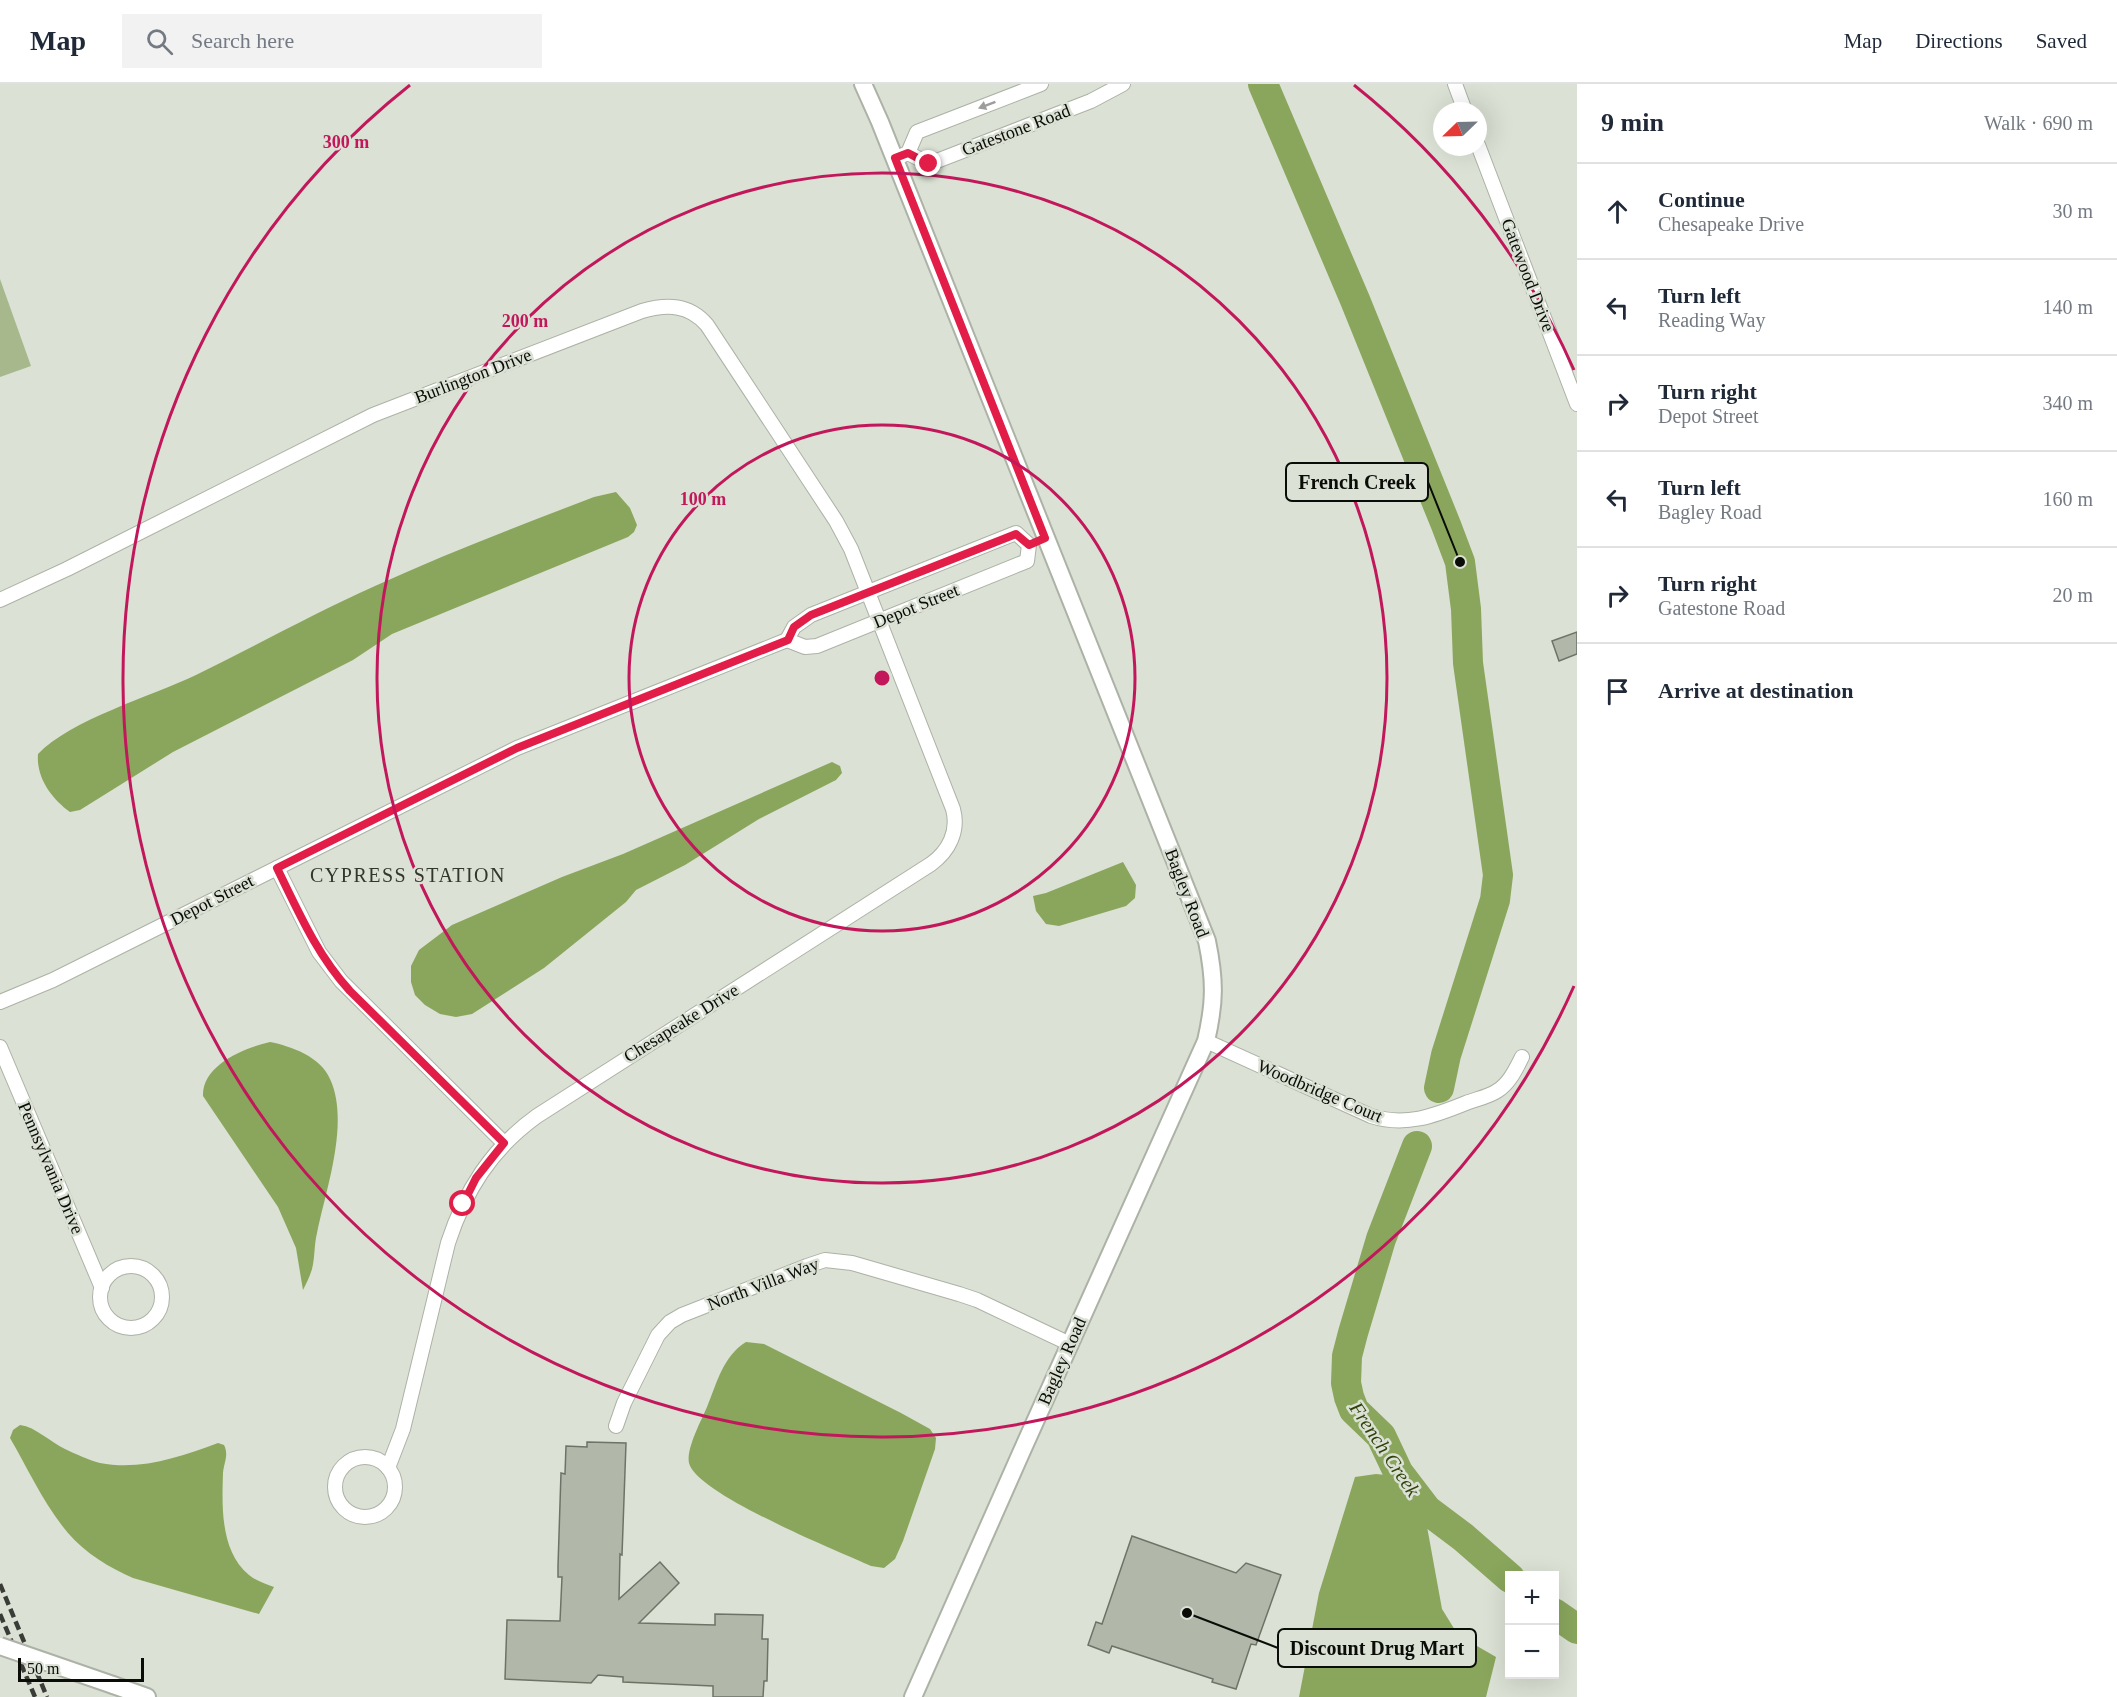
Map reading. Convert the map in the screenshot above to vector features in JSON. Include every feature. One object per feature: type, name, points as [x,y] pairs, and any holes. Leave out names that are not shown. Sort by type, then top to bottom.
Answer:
[{"type":"street","name":"Bagley Road","points":[[863,84],[902,155],[1037,542],[1207,941],[1214,984],[1213,1013],[1206,1041],[913,1697]]},
{"type":"street","name":"Gatestone Road","points":[[1041,84],[918,132],[902,155],[929,164],[1091,101],[1123,84]]},
{"type":"street","points":[[1455,84],[1462,102]]},
{"type":"street","name":"Gatewood Drive","points":[[1482,156],[1577,404]]},
{"type":"street","name":"Burlington Drive","points":[[0,600],[67,569],[373,415],[642,311],[672,306],[694,313],[706,325],[836,521],[851,549],[879,621]]},
{"type":"street","name":"Depot Street","points":[[0,1002],[53,980],[517,748],[788,640],[794,627],[811,615],[1016,534],[1037,542],[1027,561],[817,646],[805,647],[788,640]]},
{"type":"street","name":"Chesapeake Drive","points":[[388,1468],[398,1446],[448,1243],[456,1220],[476,1178],[504,1143],[537,1116],[915,875],[940,858],[946,851],[954,830],[953,809],[879,621]]},
{"type":"street","points":[[277,868],[306,927],[330,967],[350,991],[504,1143]]},
{"type":"street","name":"Woodbridge Court","points":[[1206,1041],[1371,1116],[1399,1121],[1432,1117],[1497,1091],[1509,1079],[1522,1057]]},
{"type":"street","name":"Pennsylvania Drive","points":[[0,1047],[102,1288],[100,1298],[102,1309],[116,1324],[126,1328],[136,1328],[154,1318],[160,1309],[162,1299],[157,1280],[141,1268],[132,1266],[113,1272],[102,1288]]},
{"type":"street","name":"North Villa Way","points":[[616,1426],[624,1403],[658,1335],[670,1322],[682,1315],[825,1260],[852,1263],[977,1300],[1070,1344]]},
{"type":"street","points":[[363,1456],[381,1461],[388,1468],[395,1487],[393,1497],[381,1513],[371,1517],[361,1517],[342,1508],[337,1499],[335,1480],[345,1464],[363,1456]]},
{"type":"street","points":[[0,1646],[147,1697]]},
{"type":"shaded area","points":[[0,279],[31,366],[0,377]]},
{"type":"shaded area","points":[[616,492],[630,508],[637,525],[628,537],[392,634],[353,660],[173,752],[80,810],[70,812],[46,787],[38,763],[38,754],[70,730],[196,675],[330,607],[402,574],[594,497]]},
{"type":"shaded area","points":[[832,762],[840,766],[842,773],[836,780],[759,819],[685,865],[636,890],[626,902],[544,968],[472,1014],[456,1017],[440,1014],[425,1005],[415,995],[411,982],[411,966],[419,950],[452,925],[562,877],[623,854]]},
{"type":"shaded area","points":[[1123,862],[1136,885],[1135,898],[1126,906],[1059,926],[1046,924],[1036,911],[1033,896]]},
{"type":"shaded area","points":[[270,1042],[287,1046],[313,1059],[326,1071],[336,1096],[338,1115],[334,1156],[316,1238],[312,1269],[303,1290],[296,1248],[278,1207],[203,1096],[209,1075],[217,1067],[237,1054]]},
{"type":"shaded area","points":[[746,1342],[764,1344],[901,1413],[930,1429],[936,1438],[935,1449],[903,1541],[895,1559],[884,1568],[871,1566],[830,1548],[741,1505],[697,1476],[689,1463],[692,1443],[726,1362]]},
{"type":"shaded area","points":[[20,1425],[32,1429],[82,1457],[115,1465],[145,1464],[218,1443],[224,1445],[226,1455],[223,1473],[223,1513],[228,1541],[233,1554],[249,1575],[274,1587],[259,1614],[133,1578],[107,1565],[90,1553],[68,1533],[52,1511],[10,1438],[13,1430]]},
{"type":"shaded area","points":[[1376,1474],[1395,1476],[1426,1521],[1442,1609],[1458,1635],[1496,1657],[1486,1697],[1299,1697],[1319,1593],[1355,1477]]},
{"type":"building","points":[[1577,632],[1577,654],[1559,661],[1552,641]]},
{"type":"building","points":[[587,1442],[626,1443],[619,1599],[660,1562],[679,1583],[639,1623],[715,1625],[715,1614],[763,1615],[762,1639],[768,1639],[767,1681],[764,1681],[763,1697],[713,1697],[713,1686],[623,1682],[623,1677],[598,1675],[591,1683],[505,1679],[507,1620],[560,1621],[562,1577],[558,1577],[558,1566],[561,1473],[565,1474],[566,1446],[587,1447]]},
{"type":"building","points":[[1132,1536],[1236,1573],[1246,1563],[1281,1575],[1256,1645],[1251,1644],[1236,1689],[1212,1682],[1213,1679],[1112,1646],[1109,1653],[1088,1645],[1096,1622],[1102,1624]]},
{"type":"waterway","name":"French Creek","points":[[1263,84],[1355,300],[1460,562],[1466,609],[1468,663],[1498,875],[1495,900],[1446,1055],[1439,1088]]},
{"type":"waterway","name":"French Creek","points":[[1417,1146],[1381,1239],[1347,1356],[1346,1383],[1354,1410],[1381,1436],[1398,1472],[1427,1510],[1463,1537],[1505,1574]]},
{"type":"waterway","name":"French Creek","points":[[1559,1616],[1577,1629]]},
{"type":"railway","points":[[0,1584],[47,1697]]},
{"type":"railway","points":[[0,1614],[35,1697]]},
{"type":"place","name":"French Creek","points":[[1460,562]]},
{"type":"place","name":"Discount Drug Mart","points":[[1187,1613]]},
{"type":"district","name":"CYPRESS STATION","points":[[408,875]]},
{"type":"route","points":[[463,1204],[476,1178],[504,1143],[350,991],[330,967],[319,952],[277,868],[517,748],[788,640],[794,627],[811,615],[1016,534],[1029,545],[1045,538],[895,158],[908,153],[929,164]]}]
